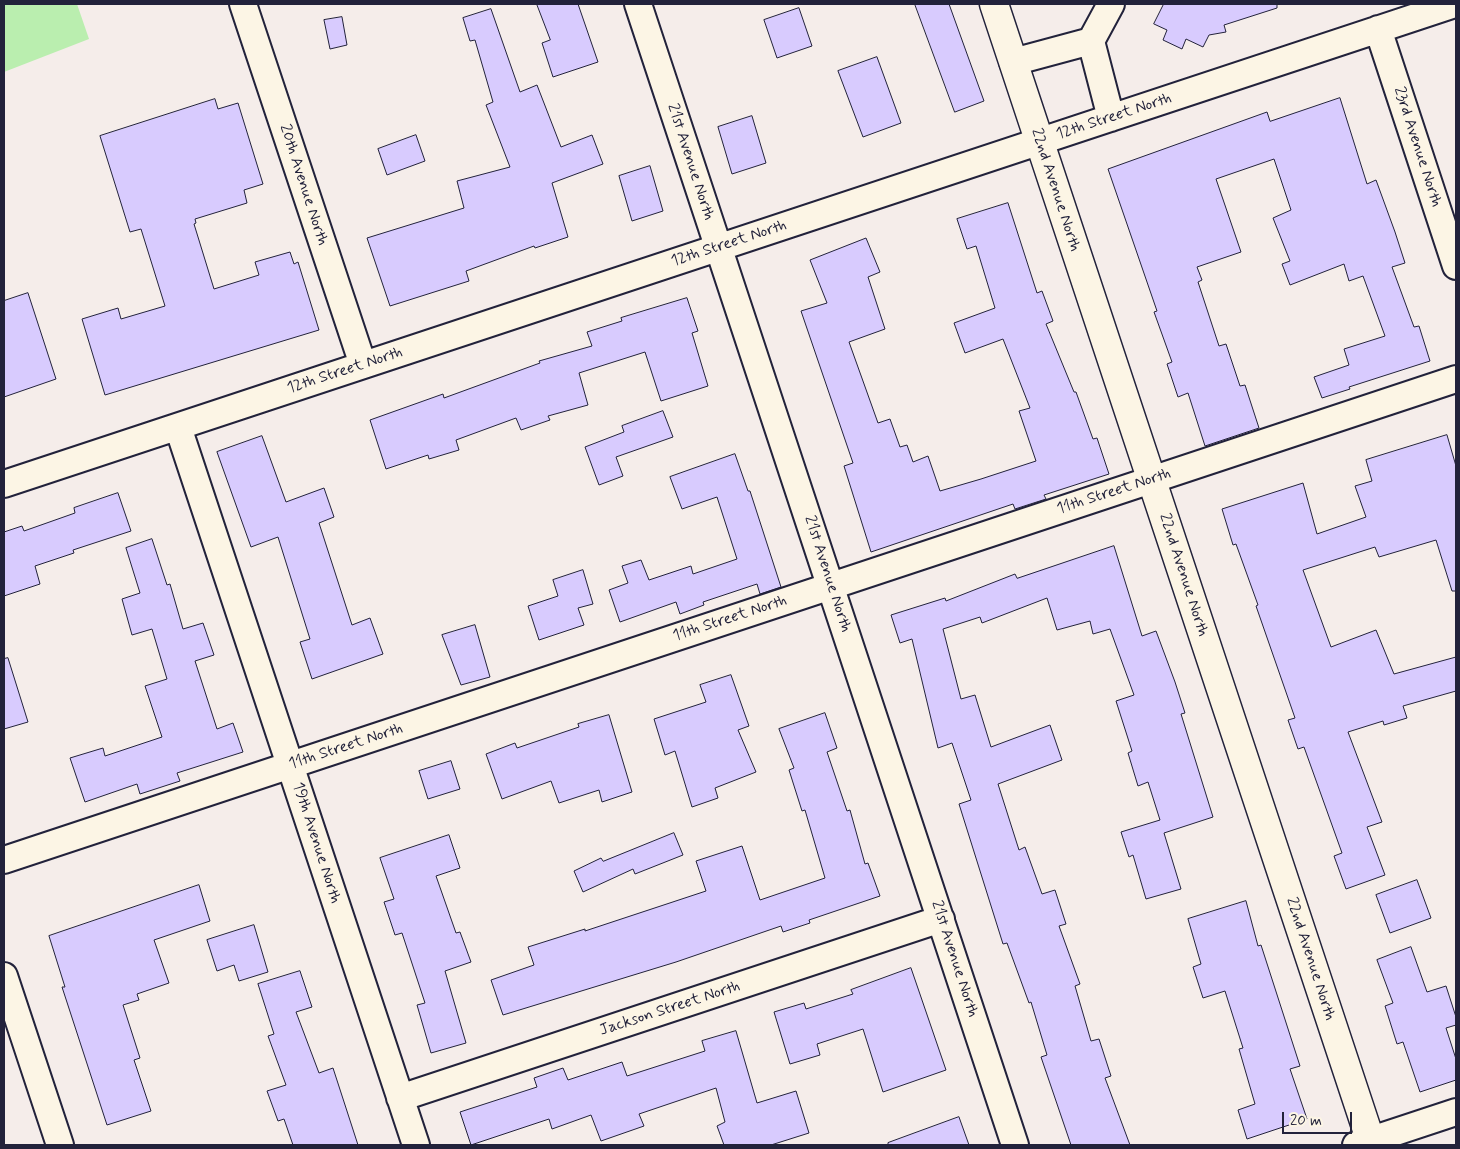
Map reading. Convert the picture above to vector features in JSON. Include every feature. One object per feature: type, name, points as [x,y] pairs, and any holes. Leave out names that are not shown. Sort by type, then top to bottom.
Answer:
[{"type":"main road","name":"22nd Avenue North","points":[[994,4],[1151,480],[1366,1144]]},
{"type":"street","name":"20th Avenue North","points":[[243,4],[363,365]]},
{"type":"street","name":"21st Avenue North","points":[[638,4],[1015,1145]]},
{"type":"street","points":[[1111,4],[1091,41],[1111,118]]},
{"type":"street","name":"12th Street North","points":[[4,484],[1455,4]]},
{"type":"street","name":"23rd Avenue North","points":[[1378,29],[1456,266]]},
{"type":"street","points":[[1013,62],[1091,41]]},
{"type":"street","name":"11th Street North","points":[[4,860],[1456,379]]},
{"type":"street","name":"19th Avenue North","points":[[178,427],[416,1145]]},
{"type":"street","name":"Jackson Street North","points":[[400,1098],[941,919]]},
{"type":"street","points":[[4,976],[60,1145]]},
{"type":"street","points":[[1366,1144],[1456,1112]]},
{"type":"green space","points":[[4,4],[77,4],[89,39],[4,72]]},
{"type":"building","points":[[537,4],[578,4],[598,62],[553,77],[542,43],[550,40]]},
{"type":"building","points":[[915,4],[949,4],[984,101],[955,112]]},
{"type":"building","points":[[1164,4],[1277,4],[1277,8],[1224,25],[1226,32],[1209,35],[1203,47],[1186,39],[1182,49],[1163,40],[1167,30],[1154,24]]},
{"type":"building","points":[[799,8],[812,46],[777,58],[764,20]]},
{"type":"building","points":[[491,9],[520,92],[537,85],[561,147],[592,135],[603,164],[552,183],[568,237],[535,248],[534,246],[466,271],[469,281],[390,306],[367,238],[464,208],[457,181],[510,167],[486,105],[493,102],[475,40],[470,41],[463,18]]},
{"type":"building","points":[[342,17],[347,45],[330,49],[324,20]]},
{"type":"building","points":[[877,57],[901,123],[863,137],[838,71]]},
{"type":"building","points":[[1340,98],[1367,184],[1376,180],[1395,232],[1405,263],[1392,267],[1414,327],[1419,326],[1430,361],[1349,387],[1350,389],[1322,398],[1314,377],[1349,365],[1344,349],[1385,336],[1363,276],[1349,281],[1344,264],[1290,285],[1282,264],[1290,261],[1273,218],[1291,210],[1274,159],[1216,179],[1241,252],[1197,267],[1202,280],[1198,282],[1219,346],[1226,344],[1240,386],[1245,385],[1259,428],[1205,446],[1188,393],[1178,397],[1167,364],[1172,362],[1154,312],[1157,311],[1108,169],[1267,112],[1270,121]]},
{"type":"building","points":[[215,99],[218,109],[238,103],[263,184],[244,190],[247,203],[195,219],[196,223],[194,224],[214,289],[259,275],[255,262],[290,252],[294,264],[298,262],[319,330],[105,395],[82,319],[118,308],[121,319],[165,306],[141,229],[130,232],[100,136]]},
{"type":"building","points":[[752,116],[766,163],[732,174],[718,127]]},
{"type":"building","points":[[416,135],[425,161],[387,175],[378,149]]},
{"type":"building","points":[[650,166],[663,211],[632,221],[619,176]]},
{"type":"building","points":[[1008,203],[1037,293],[1042,291],[1053,321],[1046,324],[1074,392],[1076,392],[1093,439],[1097,438],[1109,474],[1044,495],[1046,499],[1015,509],[1013,504],[871,552],[844,466],[853,463],[801,311],[827,303],[810,260],[866,238],[880,272],[868,277],[885,329],[849,342],[878,423],[890,419],[900,447],[907,445],[913,462],[928,456],[940,491],[1036,461],[1019,411],[1030,408],[1003,339],[965,353],[954,323],[995,308],[976,246],[967,249],[957,219]]},
{"type":"building","points":[[28,293],[56,379],[4,397],[4,301]]},
{"type":"building","points":[[687,298],[698,331],[692,333],[708,386],[661,401],[645,352],[579,373],[588,405],[548,416],[550,420],[521,430],[516,418],[456,440],[459,450],[429,459],[428,455],[386,469],[370,420],[443,394],[444,398],[540,363],[539,361],[592,346],[587,332],[622,321],[621,318]]},
{"type":"building","points":[[663,411],[673,437],[616,457],[623,476],[599,485],[585,447],[624,432],[622,426]]},
{"type":"building","points":[[1447,435],[1456,466],[1456,591],[1452,591],[1436,540],[1379,557],[1375,547],[1303,570],[1331,647],[1376,630],[1394,674],[1456,657],[1456,691],[1403,706],[1407,718],[1384,725],[1383,721],[1348,732],[1382,822],[1367,827],[1385,875],[1346,889],[1334,856],[1342,853],[1304,747],[1298,749],[1288,720],[1295,718],[1256,606],[1258,605],[1236,544],[1233,545],[1222,509],[1303,483],[1317,534],[1366,517],[1355,486],[1372,481],[1366,460]]},
{"type":"building","points":[[262,436],[286,502],[324,488],[334,517],[319,523],[352,625],[370,618],[383,654],[312,679],[300,642],[310,639],[278,537],[251,547],[217,452]]},
{"type":"building","points":[[735,454],[748,491],[750,491],[781,587],[760,594],[757,584],[703,602],[704,605],[680,614],[676,602],[620,622],[609,590],[628,583],[622,566],[641,560],[649,580],[691,566],[693,574],[737,559],[717,497],[682,509],[670,477]]},
{"type":"building","points":[[118,493],[131,531],[73,550],[74,553],[35,566],[40,584],[4,596],[4,532],[22,526],[24,531],[75,513],[74,508]]},
{"type":"building","points":[[152,539],[167,585],[170,584],[183,629],[203,623],[214,655],[195,661],[217,729],[233,723],[243,752],[177,773],[180,781],[140,794],[137,784],[85,802],[70,758],[103,748],[105,756],[162,737],[145,686],[167,679],[152,629],[132,635],[122,599],[140,593],[126,548]]},
{"type":"building","points":[[1114,546],[1142,636],[1156,631],[1175,682],[1185,713],[1181,714],[1213,817],[1164,833],[1181,889],[1146,899],[1133,855],[1129,857],[1121,832],[1160,820],[1148,782],[1138,786],[1128,753],[1132,751],[1116,701],[1134,695],[1110,629],[1093,634],[1090,621],[1057,630],[1047,598],[982,623],[980,617],[943,629],[961,699],[975,695],[991,747],[1050,725],[1062,760],[998,784],[1019,850],[1025,847],[1042,894],[1055,890],[1066,924],[1059,926],[1080,984],[1075,986],[1091,1041],[1099,1039],[1111,1076],[1105,1078],[1130,1145],[1071,1145],[1041,1057],[1047,1055],[1031,1002],[1029,1003],[1007,943],[1003,944],[959,804],[971,800],[952,743],[938,748],[912,639],[900,643],[891,615],[945,598],[946,601],[1015,574],[1017,578]]},
{"type":"building","points":[[583,570],[593,604],[578,608],[584,625],[539,640],[528,606],[558,596],[553,580]]},
{"type":"building","points":[[475,625],[490,677],[461,685],[442,635]]},
{"type":"building","points":[[8,658],[28,722],[4,729],[4,659]]},
{"type":"building","points":[[731,675],[749,726],[738,730],[756,772],[715,788],[718,798],[692,807],[675,751],[665,755],[654,719],[706,702],[700,685]]},
{"type":"building","points":[[825,713],[837,748],[827,752],[847,811],[850,810],[865,864],[868,863],[880,896],[809,920],[810,923],[783,932],[781,926],[676,962],[503,1015],[491,980],[534,965],[528,947],[585,929],[585,931],[706,891],[696,861],[742,846],[760,900],[825,878],[805,810],[802,811],[789,770],[794,768],[779,729]]},
{"type":"building","points":[[609,715],[632,792],[602,802],[599,790],[559,803],[551,781],[502,799],[486,754],[515,743],[517,748],[579,727],[578,724]]},
{"type":"building","points":[[451,761],[460,789],[428,799],[419,771]]},
{"type":"building","points":[[674,833],[683,855],[635,874],[633,869],[583,892],[574,871],[601,858],[603,861]]},
{"type":"building","points":[[449,835],[460,868],[436,876],[456,933],[460,932],[471,962],[445,971],[466,1043],[431,1053],[417,1005],[425,1003],[402,933],[395,935],[384,902],[394,899],[380,858]]},
{"type":"building","points":[[1417,880],[1431,918],[1390,933],[1376,895]]},
{"type":"building","points":[[199,885],[210,921],[154,940],[169,983],[137,994],[139,1000],[123,1005],[140,1058],[134,1060],[151,1111],[107,1125],[62,987],[65,987],[49,936]]},
{"type":"building","points":[[1246,901],[1258,946],[1261,945],[1300,1066],[1290,1069],[1307,1119],[1247,1139],[1238,1110],[1255,1104],[1239,1049],[1243,1048],[1225,991],[1203,998],[1193,967],[1201,964],[1188,919]]},
{"type":"building","points":[[254,925],[268,972],[239,981],[234,965],[217,971],[207,940]]},
{"type":"building","points":[[1411,947],[1427,992],[1446,986],[1456,1017],[1456,1025],[1446,1028],[1456,1059],[1456,1080],[1420,1092],[1403,1042],[1397,1044],[1385,1006],[1393,1003],[1377,960]]},
{"type":"building","points":[[911,968],[946,1070],[883,1092],[863,1029],[817,1044],[820,1055],[790,1064],[774,1012],[804,1003],[806,1009],[853,994],[851,990]]},
{"type":"building","points":[[300,971],[312,1007],[296,1012],[319,1073],[333,1068],[358,1145],[293,1145],[284,1119],[278,1121],[267,1091],[286,1085],[268,1036],[274,1034],[258,984]]},
{"type":"building","points":[[736,1031],[757,1103],[796,1091],[809,1133],[771,1145],[724,1145],[717,1126],[725,1122],[716,1088],[639,1114],[644,1126],[601,1141],[591,1115],[552,1129],[549,1119],[471,1145],[460,1112],[537,1087],[534,1078],[563,1068],[568,1080],[622,1062],[627,1076],[705,1051],[702,1041]]},
{"type":"building","points":[[959,1117],[969,1145],[888,1145],[888,1143]]}]
